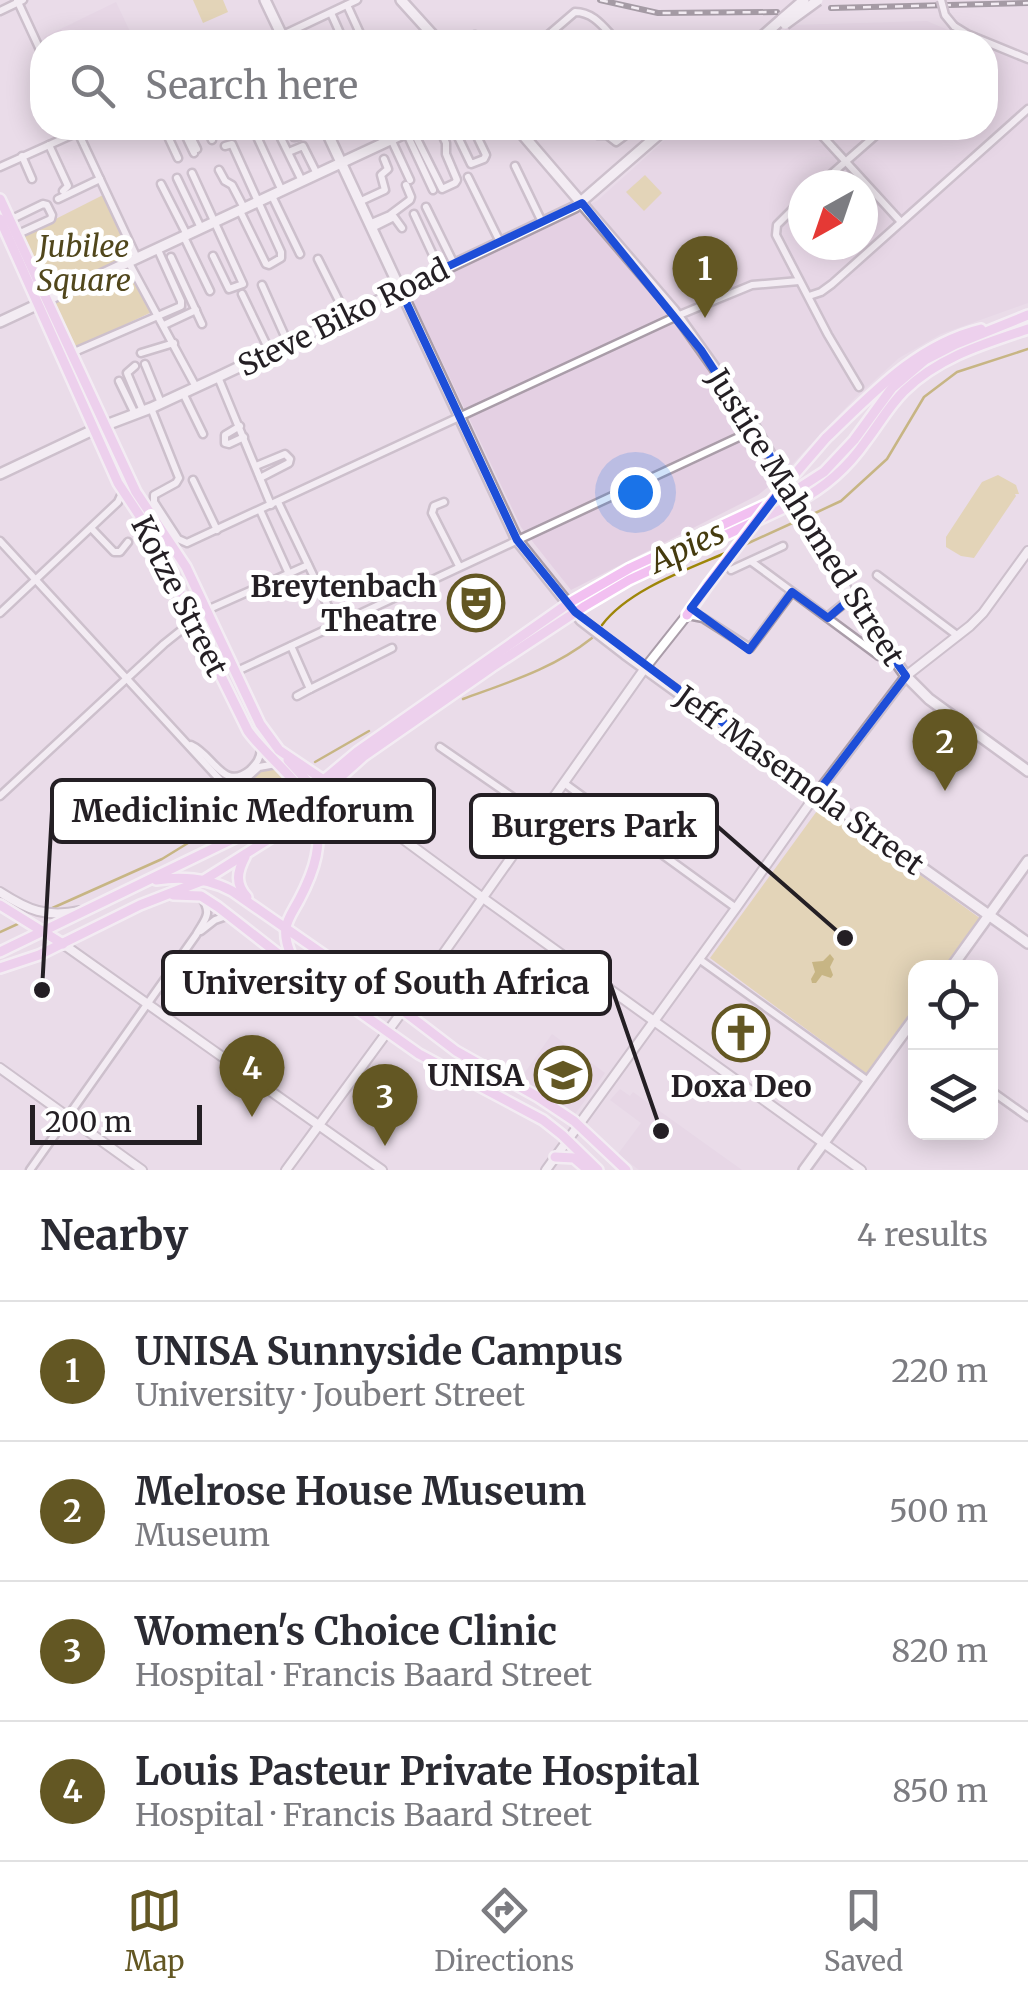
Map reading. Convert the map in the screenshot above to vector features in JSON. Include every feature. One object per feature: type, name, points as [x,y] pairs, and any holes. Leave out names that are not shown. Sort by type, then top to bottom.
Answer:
[{"type":"main road","points":[[265,0],[280,30]]},
{"type":"main road","points":[[400,0],[428,30]]},
{"type":"main road","points":[[774,30],[804,0]]},
{"type":"main road","points":[[784,21],[818,0]]},
{"type":"main road","name":"Jeff Masemola Street","points":[[330,140],[517,540],[572,608],[594,631],[1028,943]]},
{"type":"main road","name":"Justice Mahomed Street","points":[[528,140],[677,316],[757,428],[851,598],[906,676],[929,700],[1028,772]]},
{"type":"main road","name":"Steve Biko Road","points":[[0,474],[218,377],[582,203],[653,140]]},
{"type":"main road","points":[[0,322],[388,141]]},
{"type":"main road","points":[[567,183],[584,192],[602,185]]},
{"type":"main road","name":"Kotze Street","points":[[0,199],[5,220],[123,491],[149,530],[248,731],[309,797]]},
{"type":"main road","name":"Kotze Street","points":[[5,220],[16,235],[43,302],[70,354],[98,429],[178,553],[260,724],[279,750],[327,783]]},
{"type":"main road","points":[[795,497],[838,458],[884,397],[917,366],[944,350],[1028,314]]},
{"type":"main road","points":[[686,614],[770,503],[826,438],[888,380],[948,339],[1007,324]]},
{"type":"main road","points":[[0,951],[282,815],[327,783],[370,743],[572,608],[795,497],[821,488],[842,470],[892,405],[923,374],[954,356],[1028,329]]},
{"type":"main road","points":[[279,750],[310,784],[309,797],[318,829],[310,881],[286,928],[286,942],[295,966]]},
{"type":"main road","points":[[0,968],[39,956],[140,904],[204,880],[277,834],[309,797]]},
{"type":"main road","points":[[246,854],[238,874],[240,889],[268,916]]},
{"type":"main road","points":[[957,960],[1028,861]]},
{"type":"main road","points":[[144,882],[204,880],[232,890],[466,1058],[580,1125],[626,1170]]},
{"type":"main road","points":[[162,896],[201,896],[387,1032],[445,1069],[532,1114],[568,1140],[598,1170]]},
{"type":"main road","points":[[0,905],[26,928],[63,944]]},
{"type":"main road","points":[[0,951],[26,928]]},
{"type":"main road","points":[[804,1170],[908,1027]]},
{"type":"main road","points":[[555,1157],[570,1156],[588,1170]]},
{"type":"street","points":[[300,30],[358,0]]},
{"type":"street","points":[[940,0],[946,15],[960,30]]},
{"type":"street","points":[[0,11],[20,1],[32,30]]},
{"type":"street","points":[[347,5],[358,30]]},
{"type":"street","points":[[554,30],[578,11],[595,18],[606,30]]},
{"type":"street","points":[[331,13],[339,30]]},
{"type":"street","points":[[998,47],[1028,59]]},
{"type":"street","points":[[998,136],[1028,110]]},
{"type":"street","points":[[0,167],[56,140]]},
{"type":"street","points":[[82,140],[158,316],[196,387]]},
{"type":"street","points":[[168,140],[176,157]]},
{"type":"street","points":[[190,140],[195,151]]},
{"type":"street","points":[[257,140],[300,254]]},
{"type":"street","points":[[282,140],[302,182]]},
{"type":"street","points":[[415,140],[433,190]]},
{"type":"street","points":[[416,140],[442,190],[457,180],[445,140]]},
{"type":"street","points":[[459,140],[470,164],[486,155],[479,140]]},
{"type":"street","points":[[827,140],[901,222]]},
{"type":"street","points":[[835,170],[870,140]]},
{"type":"street","points":[[808,296],[824,290],[994,140]]},
{"type":"street","points":[[370,226],[411,199],[408,183],[388,141]]},
{"type":"street","points":[[48,144],[68,186],[61,195],[100,179]]},
{"type":"street","points":[[219,170],[232,185],[268,265],[282,256],[232,144],[225,146]]},
{"type":"street","points":[[291,150],[302,146],[317,174]]},
{"type":"street","points":[[22,156],[32,179]]},
{"type":"street","points":[[359,202],[386,190],[381,176],[388,169],[384,158]]},
{"type":"street","points":[[515,166],[542,222]]},
{"type":"street","points":[[192,173],[243,284],[230,290],[214,256]]},
{"type":"street","points":[[468,177],[500,242]]},
{"type":"street","points":[[177,178],[201,229]]},
{"type":"street","points":[[161,184],[210,290]]},
{"type":"street","points":[[276,193],[299,244]]},
{"type":"street","points":[[5,220],[46,205],[51,219],[16,235]]},
{"type":"street","points":[[426,208],[454,264]]},
{"type":"street","points":[[788,213],[775,232],[788,259]]},
{"type":"street","points":[[414,214],[440,270]]},
{"type":"street","points":[[370,226],[394,217],[402,228]]},
{"type":"street","points":[[70,354],[181,306],[158,250]]},
{"type":"street","points":[[171,257],[202,324]]},
{"type":"street","points":[[318,259],[346,315]]},
{"type":"street","points":[[789,260],[859,387]]},
{"type":"street","points":[[135,366],[127,373],[180,478],[154,495],[154,502],[184,543],[677,316],[752,285],[799,281]]},
{"type":"street","points":[[262,285],[288,343]]},
{"type":"street","points":[[815,308],[824,290]]},
{"type":"street","points":[[242,294],[270,352]]},
{"type":"street","points":[[164,324],[196,310]]},
{"type":"street","points":[[141,353],[174,343]]},
{"type":"street","points":[[145,364],[148,409]]},
{"type":"street","points":[[218,377],[260,478],[337,624]]},
{"type":"street","points":[[118,381],[148,409]]},
{"type":"street","points":[[183,393],[203,434]]},
{"type":"street","points":[[240,426],[225,435],[225,443],[244,436]]},
{"type":"street","points":[[235,672],[757,428]]},
{"type":"street","points":[[256,466],[285,454],[290,459],[260,478]]},
{"type":"street","points":[[193,480],[217,530]]},
{"type":"street","points":[[0,613],[118,502],[123,491]]},
{"type":"street","points":[[118,502],[130,502]]},
{"type":"street","points":[[444,502],[434,506],[432,512],[458,566]]},
{"type":"street","points":[[260,510],[289,574]]},
{"type":"street","points":[[91,528],[114,552],[120,552],[128,542]]},
{"type":"street","points":[[0,541],[250,812],[266,822]]},
{"type":"street","points":[[731,570],[783,546]]},
{"type":"street","points":[[546,1170],[817,793],[906,676],[982,613],[1028,551]]},
{"type":"street","points":[[752,562],[878,656]]},
{"type":"street","points":[[206,610],[308,566]]},
{"type":"street","points":[[878,575],[958,636]]},
{"type":"street","points":[[286,1170],[686,614],[703,618],[750,648],[792,592]]},
{"type":"street","points":[[827,617],[851,598]]},
{"type":"street","points":[[0,796],[194,620]]},
{"type":"street","points":[[291,646],[310,689]]},
{"type":"street","points":[[297,696],[392,648]]},
{"type":"street","points":[[190,744],[231,778],[240,777],[251,768],[260,759],[261,749]]},
{"type":"street","points":[[440,747],[540,816]]},
{"type":"street","points":[[231,791],[259,766],[276,764]]},
{"type":"street","points":[[327,783],[861,1170]]},
{"type":"street","points":[[564,783],[736,908]]},
{"type":"street","points":[[248,831],[250,812]]},
{"type":"street","points":[[0,892],[26,908],[53,914],[88,909]]},
{"type":"street","points":[[30,1170],[196,934],[208,914],[201,896]]},
{"type":"street","points":[[196,934],[228,915]]},
{"type":"street","points":[[63,944],[382,1170]]},
{"type":"street","points":[[699,959],[868,1081]]},
{"type":"street","points":[[0,1068],[142,1170]]},
{"type":"street","points":[[998,1095],[1028,1116]]},
{"type":"highlighted area","points":[[582,203],[701,350],[787,482],[691,608],[749,650],[792,592],[828,618],[851,598],[906,676],[817,793],[575,612],[517,540],[400,289]]},
{"type":"shaded area","points":[[116,2],[129,30],[58,30]]},
{"type":"shaded area","points":[[927,21],[948,30],[784,30],[790,25]]},
{"type":"shaded area","points":[[998,51],[1028,64],[1028,303],[941,334],[899,358],[758,495],[571,590],[521,527],[408,290],[597,201],[665,140],[998,140]]},
{"type":"shaded area","points":[[830,954],[834,959],[830,967],[833,975],[822,975],[812,983],[812,962],[823,961]]},
{"type":"shaded area","name":"UNISA","points":[[552,1034],[605,1073],[575,1114],[521,1078]]},
{"type":"shaded area","points":[[620,1089],[630,1096],[633,1092],[742,1170],[639,1170],[618,1154],[641,1123],[610,1100]]},
{"type":"green space","points":[[193,0],[223,0],[228,12],[203,23]]},
{"type":"green space","points":[[645,175],[662,193],[644,211],[626,192]]},
{"type":"green space","name":"Jubilee Square","points":[[105,194],[154,311],[71,350],[22,236]]},
{"type":"green space","points":[[998,475],[1016,485],[1019,494],[1015,494],[974,558],[961,556],[946,547],[946,537],[982,482]]},
{"type":"green space","points":[[267,766],[299,793],[262,819],[239,792]]},
{"type":"green space","points":[[822,804],[981,919],[950,960],[908,960],[908,1018],[867,1074],[710,958]]},
{"type":"waterway","name":"Apies","points":[[813,514],[841,501],[887,459],[924,397],[957,372],[1028,349]]},
{"type":"waterway","name":"Apies","points":[[742,546],[799,520]]},
{"type":"waterway","name":"Apies","points":[[602,625],[644,591],[730,551]]},
{"type":"waterway","name":"Apies","points":[[463,699],[546,666],[592,638]]},
{"type":"waterway","name":"Apies","points":[[315,762],[369,731]]},
{"type":"waterway","name":"Apies","points":[[48,910],[162,859],[237,813]]},
{"type":"waterway","name":"Apies","points":[[0,932],[22,922]]},
{"type":"railway","points":[[600,0],[658,13],[777,12]]},
{"type":"railway","points":[[831,8],[1028,3]]},
{"type":"place","name":"UNISA Sunnyside Campus","points":[[705,318]]},
{"type":"place","name":"Breytenbach Theatre","points":[[476,603]]},
{"type":"place","name":"Melrose House Museum","points":[[945,791]]},
{"type":"place","name":"Burgers Park","points":[[845,938]]},
{"type":"place","name":"Mediclinic Medforum","points":[[42,990]]},
{"type":"place","name":"Doxa Deo","points":[[741,1033]]},
{"type":"place","name":"UNISA","points":[[563,1075]]},
{"type":"place","name":"Louis Pasteur Private Hospital","points":[[252,1117]]},
{"type":"place","name":"University of South Africa","points":[[661,1131]]},
{"type":"place","name":"Women's Choice Clinic","points":[[385,1146]]}]
